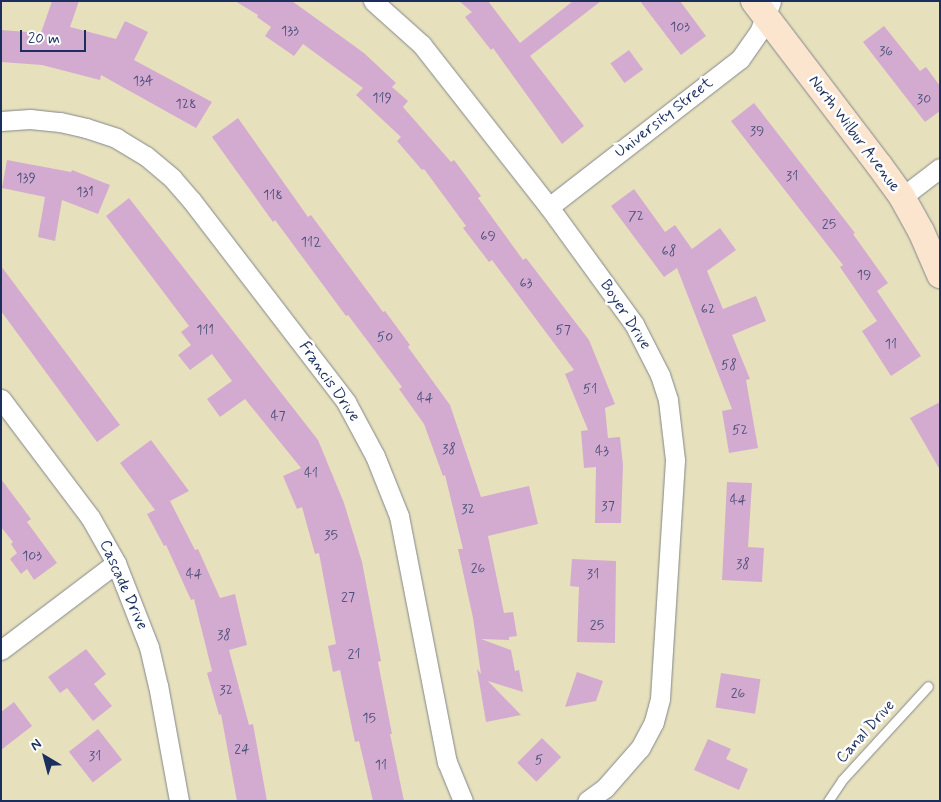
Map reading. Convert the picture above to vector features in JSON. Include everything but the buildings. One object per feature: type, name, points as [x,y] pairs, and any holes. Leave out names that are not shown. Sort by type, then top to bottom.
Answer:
[{"type":"main road","name":"North Wilbur Avenue","points":[[763,7],[902,197],[921,231],[940,275]]},
{"type":"street","name":"Boyer Drive","points":[[373,1],[422,45],[549,206],[634,324],[647,346],[668,400],[675,460],[660,699],[654,722],[640,748],[605,788],[587,801]]},
{"type":"street","name":"University Street","points":[[549,206],[740,59],[752,44],[763,7]]},
{"type":"street","name":"Francis Drive","points":[[1,121],[30,119],[60,122],[86,128],[116,138],[146,156],[172,178],[192,201],[346,402],[376,456],[399,516],[448,762],[463,801]]},
{"type":"street","points":[[902,197],[940,168]]},
{"type":"street","name":"Cascade Drive","points":[[1,399],[90,517],[116,563],[149,647],[158,685],[179,801]]},
{"type":"street","points":[[1,650],[116,563]]},
{"type":"lane","name":"Canal Drive","points":[[828,801],[842,780],[928,686]]}]
